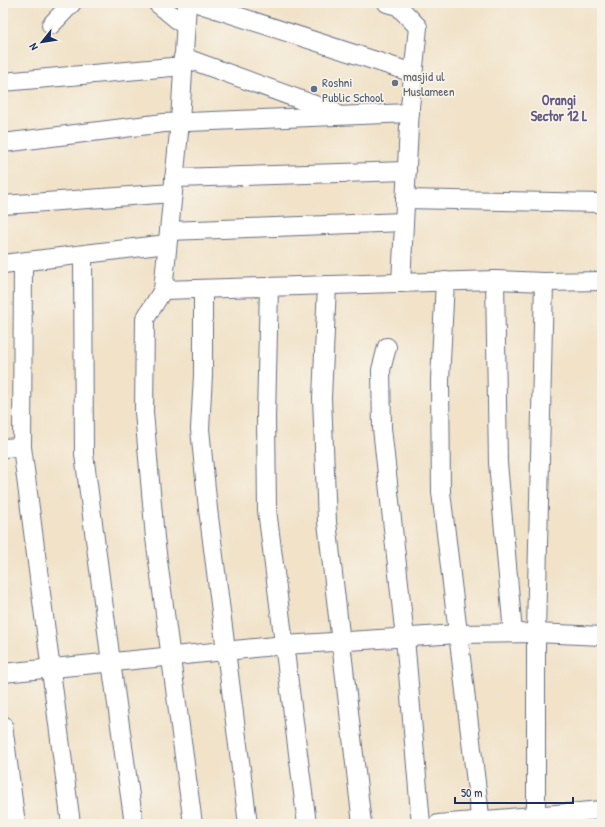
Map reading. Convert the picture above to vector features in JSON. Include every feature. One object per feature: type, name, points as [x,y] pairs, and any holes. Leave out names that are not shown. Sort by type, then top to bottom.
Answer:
[{"type":"street","points":[[52,25],[72,3]]},
{"type":"street","points":[[157,3],[185,26]]},
{"type":"street","points":[[187,3],[180,122],[162,290],[144,319],[144,412],[155,538],[193,824]]},
{"type":"street","points":[[197,3],[413,73]]},
{"type":"street","points":[[388,3],[398,6],[418,27],[410,112],[401,283]]},
{"type":"street","points":[[3,82],[183,62],[342,115]]},
{"type":"street","points":[[3,143],[164,123],[410,112]]},
{"type":"street","points":[[3,205],[173,186],[407,171]]},
{"type":"street","points":[[406,199],[602,202]]},
{"type":"street","points":[[3,264],[83,255],[168,238],[404,222]]},
{"type":"street","points":[[83,255],[84,454],[134,824]]},
{"type":"street","points":[[23,262],[22,447],[71,824]]},
{"type":"street","points":[[495,280],[498,463],[513,633]]},
{"type":"street","points":[[162,290],[445,281],[602,281]]},
{"type":"street","points":[[445,281],[440,380],[441,492],[481,822]]},
{"type":"street","points":[[537,820],[536,633],[544,282]]},
{"type":"street","points":[[327,285],[322,398],[326,522],[362,824]]},
{"type":"street","points":[[269,287],[266,417],[267,510],[307,824]]},
{"type":"street","points":[[203,289],[203,375],[200,429],[208,509],[248,824]]},
{"type":"street","points":[[386,347],[381,370],[382,428],[405,638],[421,824]]},
{"type":"street","points":[[3,448],[22,447]]},
{"type":"street","points":[[3,673],[285,645],[458,634],[536,633],[602,636]]},
{"type":"street","points":[[3,725],[16,824]]},
{"type":"street","points":[[438,824],[537,820],[602,810]]},
{"type":"place","name":"masjid ul Muslameen","points":[[395,83]]},
{"type":"place","name":"Roshni Public School","points":[[314,89]]},
{"type":"district","name":"Orangi Sector 12 L","points":[[559,108]]}]
